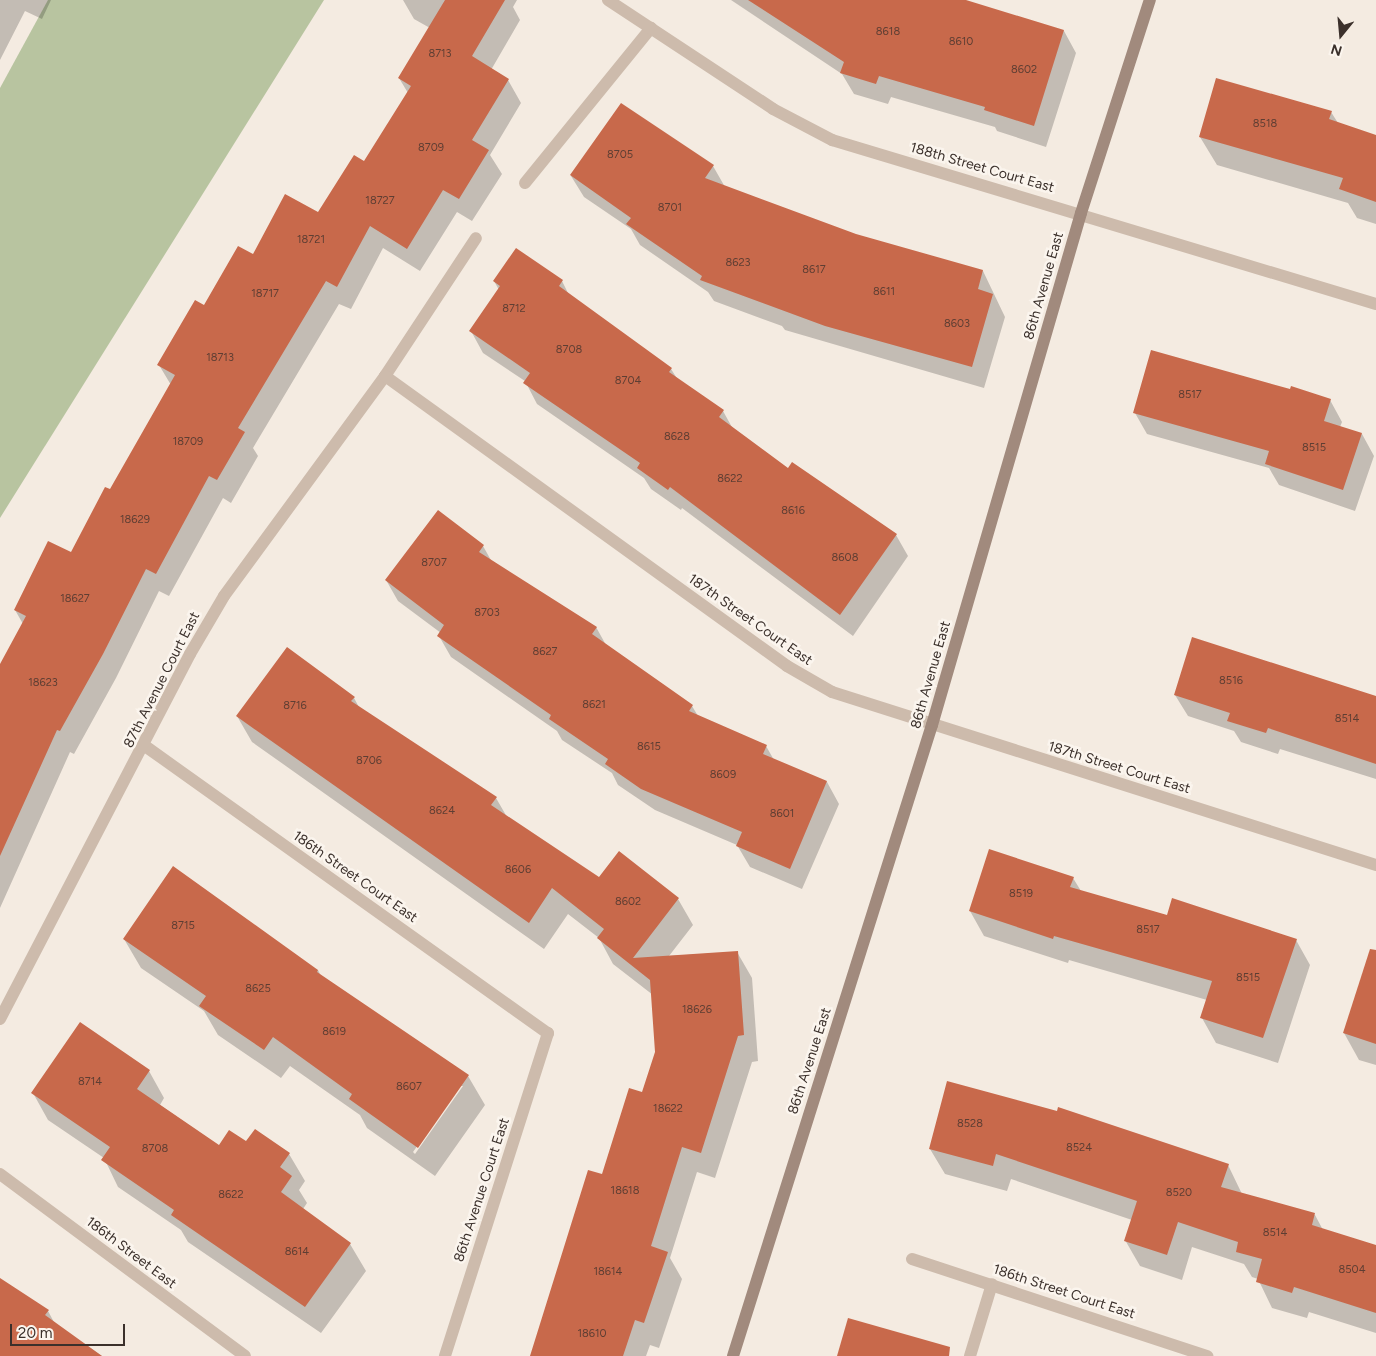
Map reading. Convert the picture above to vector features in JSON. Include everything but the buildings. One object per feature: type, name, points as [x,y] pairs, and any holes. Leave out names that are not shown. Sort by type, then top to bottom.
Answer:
[{"type":"street","name":"188th Street Court East","points":[[608,0],[773,109],[832,140],[1081,213],[1376,304]]},
{"type":"street","name":"86th Avenue East","points":[[733,1356],[932,725],[1081,213],[1150,0]]},
{"type":"street","points":[[525,182],[651,28]]},
{"type":"street","name":"87th Avenue Court East","points":[[0,1019],[145,746],[190,654],[224,596],[385,376],[476,238]]},
{"type":"street","name":"187th Street Court East","points":[[385,376],[787,666],[832,692],[1376,865]]},
{"type":"street","name":"186th Street Court East","points":[[145,746],[548,1033]]},
{"type":"street","name":"86th Avenue Court East","points":[[445,1356],[548,1033]]},
{"type":"street","name":"186th Street East","points":[[0,1174],[245,1356]]},
{"type":"street","name":"186th Street Court East","points":[[912,1259],[1207,1356]]},
{"type":"street","points":[[970,1356],[992,1284]]},
{"type":"green space","points":[[48,0],[324,0],[0,518],[0,88]]}]
